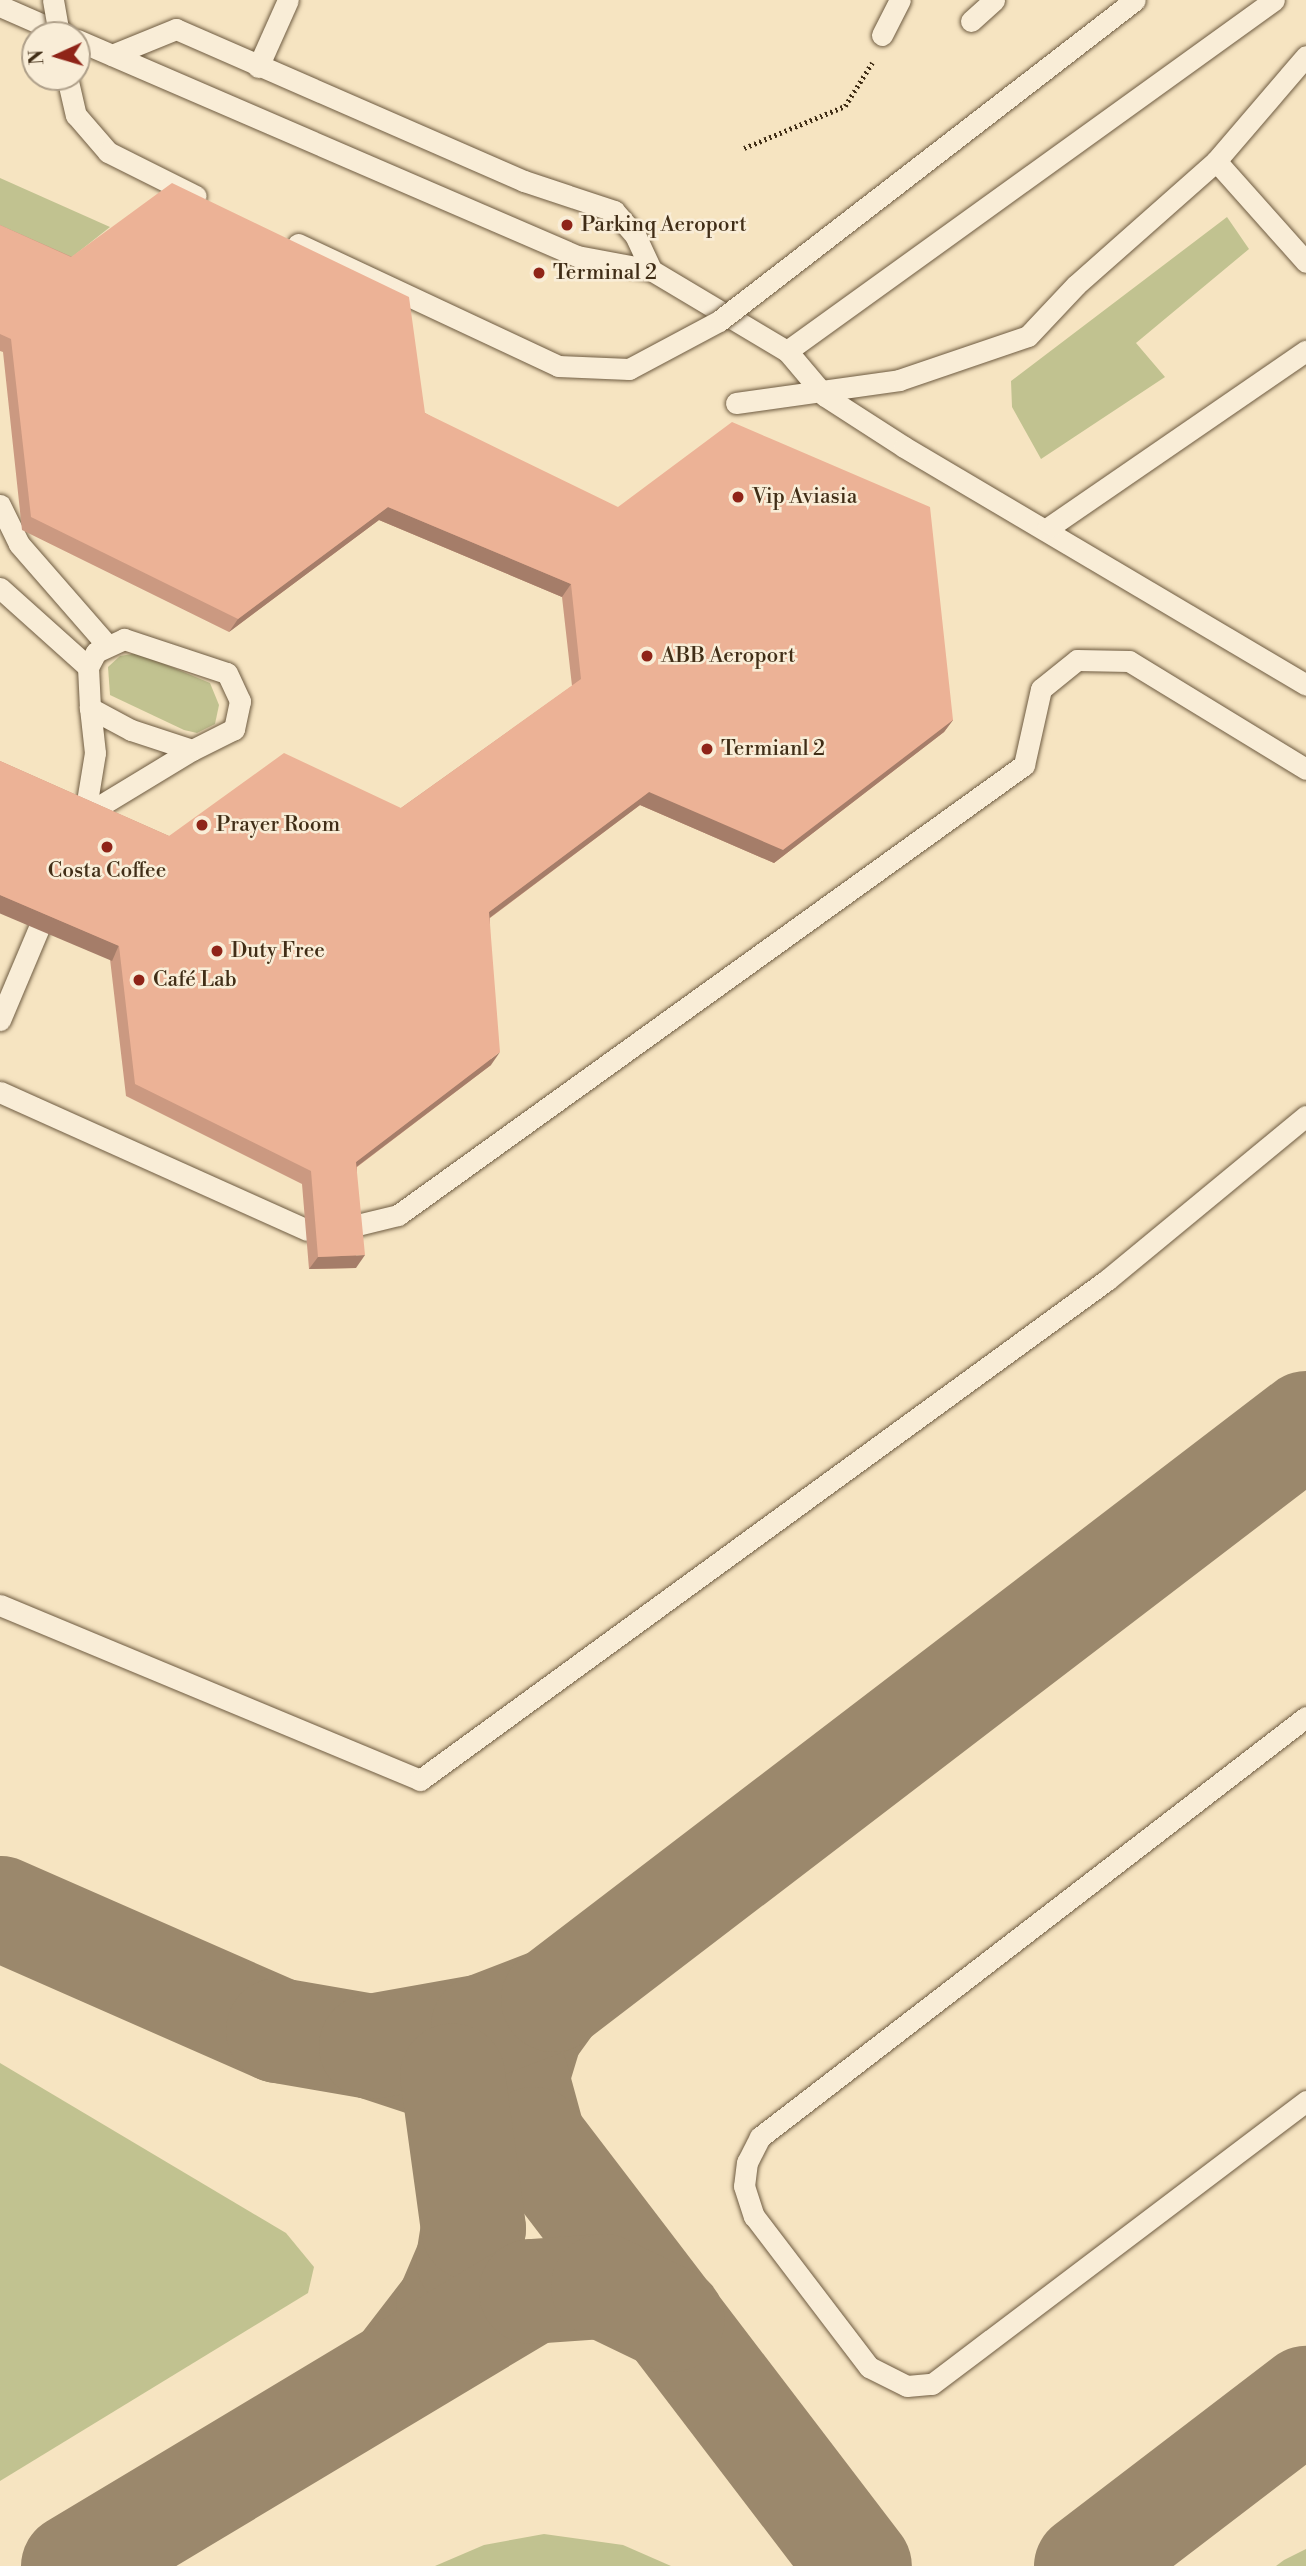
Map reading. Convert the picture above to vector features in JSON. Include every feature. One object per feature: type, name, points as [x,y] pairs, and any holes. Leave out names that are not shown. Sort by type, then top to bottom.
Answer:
[{"type":"lane","points":[[53,0],[57,21]]},
{"type":"lane","points":[[258,67],[288,0]]},
{"type":"lane","points":[[882,35],[900,0]]},
{"type":"lane","points":[[971,21],[994,0]]},
{"type":"lane","points":[[279,235],[558,366],[629,369],[719,321],[1135,0]]},
{"type":"lane","points":[[787,351],[1274,0]]},
{"type":"lane","points":[[0,6],[34,21]]},
{"type":"lane","points":[[112,55],[176,29],[524,181],[614,211],[635,234],[651,270]]},
{"type":"lane","points":[[91,46],[577,256],[651,270],[787,351],[825,396],[1306,685]]},
{"type":"lane","points":[[736,403],[825,396],[899,380],[1028,336],[1076,285],[1216,161],[1306,56]]},
{"type":"lane","points":[[70,91],[76,115],[108,152],[216,206]]},
{"type":"lane","points":[[1216,161],[1306,262]]},
{"type":"lane","points":[[1048,528],[1306,351]]},
{"type":"lane","points":[[0,505],[19,544],[107,645]]},
{"type":"lane","points":[[0,588],[88,667]]},
{"type":"lane","points":[[76,842],[88,813],[95,753],[88,667],[107,645],[143,641],[227,673],[240,701],[234,729],[192,750],[88,813]]},
{"type":"lane","points":[[353,1226],[398,1215],[1024,765],[1041,689],[1077,660],[1129,661],[1306,769]]},
{"type":"lane","points":[[90,708],[131,730],[192,750]]},
{"type":"lane","points":[[0,1020],[60,879]]},
{"type":"lane","points":[[0,1092],[307,1230]]},
{"type":"lane","points":[[0,1605],[420,1780],[1107,1280],[1306,1116]]},
{"type":"lane","points":[[1306,1717],[760,2137],[747,2162],[744,2186],[754,2216],[869,2367],[907,2386],[932,2384],[1306,2101]]},
{"type":"path","points":[[744,148],[845,106],[871,67],[882,35]]},
{"type":"green space","points":[[0,178],[110,227],[62,265],[0,238]]},
{"type":"green space","points":[[1227,217],[1249,249],[1136,343],[1165,377],[1041,459],[1012,407],[1011,381]]},
{"type":"green space","points":[[138,653],[210,683],[219,705],[215,724],[197,733],[184,730],[110,695],[108,667],[120,656]]},
{"type":"green space","points":[[0,2063],[286,2233],[314,2267],[308,2293],[0,2481]]},
{"type":"green space","points":[[544,2534],[623,2545],[671,2566],[435,2566],[484,2545]]},
{"type":"green space","points":[[1306,2549],[1306,2566],[1276,2566],[1284,2560]]},
{"type":"building","name":"Termianl 2","points":[[172,183],[409,297],[425,413],[618,507],[732,422],[930,507],[953,720],[783,850],[649,792],[489,912],[500,1052],[356,1162],[365,1255],[318,1257],[311,1171],[135,1084],[119,946],[0,895],[0,761],[169,836],[284,753],[401,808],[581,679],[571,584],[388,507],[238,619],[31,517],[11,339],[0,334],[0,225],[71,257]]},
{"type":"taxiway","points":[[371,2046],[483,2026],[553,1999],[1306,1423]]},
{"type":"taxiway","points":[[0,1908],[278,2030],[371,2046],[438,2068]]},
{"type":"taxiway","points":[[553,1999],[530,2031],[516,2077],[533,2139],[859,2566]]},
{"type":"taxiway","points":[[401,2367],[448,2306],[468,2259],[473,2228],[452,2075]]},
{"type":"taxiway","points":[[73,2566],[531,2291],[603,2286],[672,2319]]},
{"type":"taxiway","points":[[1086,2566],[1306,2398]]},
{"type":"place","name":"Parkinq Aeroport","points":[[567,225]]},
{"type":"place","name":"Terminal 2","points":[[539,273]]},
{"type":"place","name":"Vip Aviasia","points":[[738,497]]},
{"type":"place","name":"ABB Aeroport","points":[[647,656]]},
{"type":"place","name":"Termianl 2","points":[[707,749]]},
{"type":"place","name":"Prayer Room","points":[[202,825]]},
{"type":"place","name":"Costa Coffee","points":[[107,847]]},
{"type":"place","name":"Duty Free","points":[[217,951]]},
{"type":"place","name":"Café Lab","points":[[139,980]]}]
